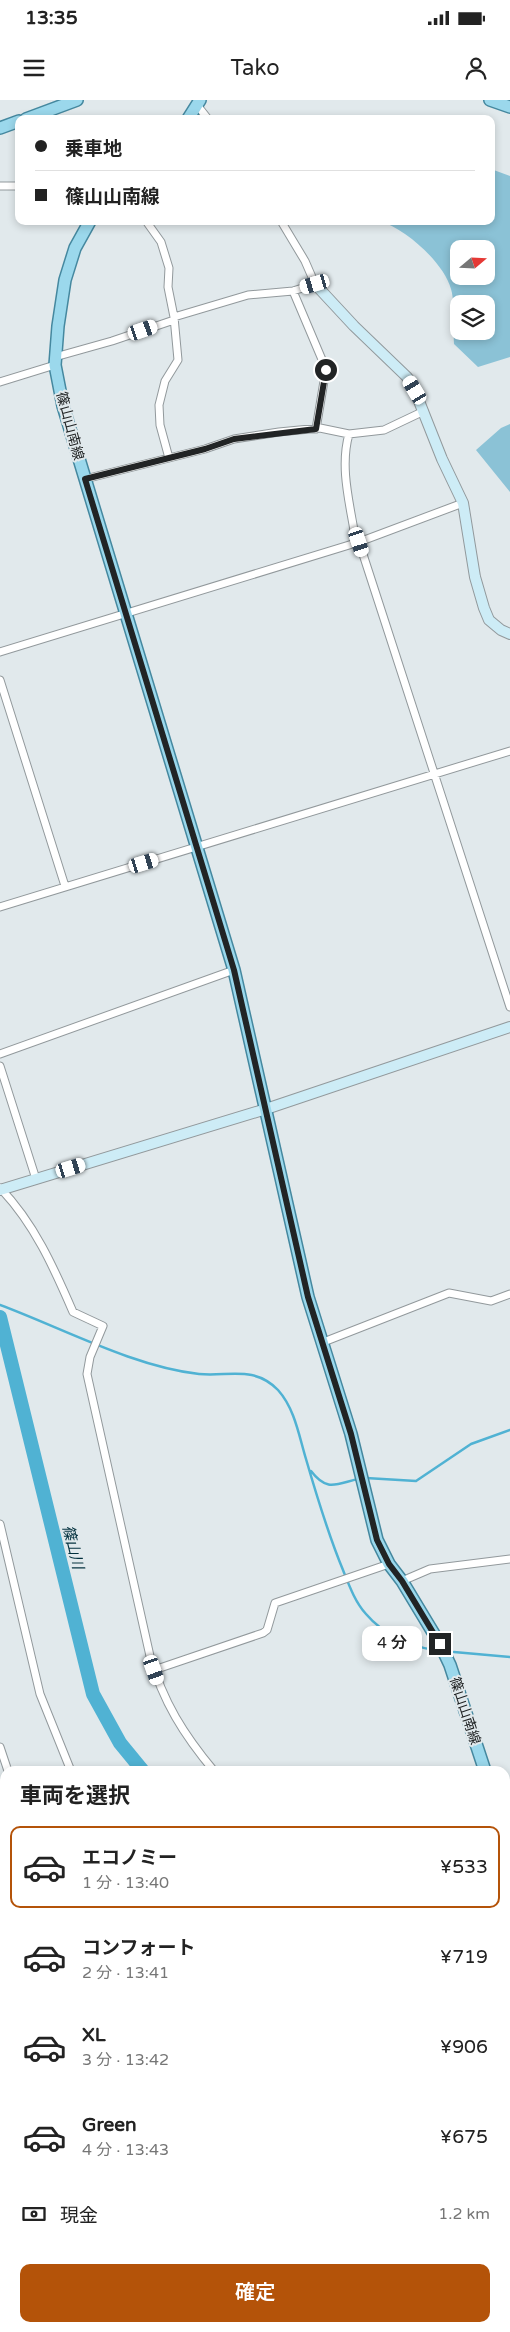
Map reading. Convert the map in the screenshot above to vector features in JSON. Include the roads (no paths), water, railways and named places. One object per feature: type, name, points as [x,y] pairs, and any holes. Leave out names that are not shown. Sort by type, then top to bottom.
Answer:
[{"type":"main road","points":[[37,115],[77,100]]},
{"type":"main road","points":[[490,100],[510,107]]},
{"type":"main road","points":[[190,115],[198,103]]},
{"type":"main road","points":[[0,128],[15,122]]},
{"type":"main road","name":"篠山山南線","points":[[88,225],[74,248],[65,280],[55,361],[64,406],[234,970],[321,1342],[351,1434],[377,1540],[389,1564],[402,1581],[440,1644],[450,1665],[483,1766]]},
{"type":"street","points":[[198,103],[206,115]]},
{"type":"street","points":[[0,186],[15,186]]},
{"type":"street","points":[[149,225],[161,242],[169,268],[168,287],[174,318],[178,360],[165,381],[159,405],[160,425],[169,458]]},
{"type":"street","points":[[283,225],[305,261],[315,284],[354,326],[408,377],[424,411],[442,459],[463,503],[475,577],[484,608],[490,620],[500,630],[510,634]]},
{"type":"street","points":[[0,382],[174,318],[248,295],[292,291],[315,284]]},
{"type":"street","points":[[292,291],[326,370],[316,429]]},
{"type":"street","points":[[85,479],[205,449],[234,439],[316,429],[349,434],[384,430],[424,411]]},
{"type":"street","points":[[349,434],[345,448],[344,467],[358,542],[510,1007]]},
{"type":"street","points":[[0,652],[358,542],[463,503]]},
{"type":"street","points":[[0,680],[65,886]]},
{"type":"street","points":[[0,907],[510,751]]},
{"type":"street","points":[[0,1054],[234,970]]},
{"type":"street","points":[[210,1766],[187,1739],[162,1692],[154,1670],[87,1374],[90,1357],[103,1326],[73,1312],[51,1262],[30,1225],[0,1189],[266,1109],[510,1027]]},
{"type":"street","points":[[0,1066],[36,1179]]},
{"type":"street","points":[[321,1342],[449,1293],[490,1301],[510,1294]]},
{"type":"street","points":[[0,1524],[40,1694],[69,1766]]},
{"type":"street","points":[[402,1581],[430,1569],[510,1559]]},
{"type":"street","points":[[154,1670],[263,1633],[267,1630],[275,1603],[389,1564]]},
{"type":"street","points":[[0,1747],[6,1766]]},
{"type":"waterway","points":[[0,1305],[98,1346],[149,1364],[199,1374],[250,1375],[260,1377],[269,1382],[284,1397],[289,1406],[299,1432],[328,1529],[348,1582],[359,1604],[366,1614],[388,1633],[415,1646],[434,1650]]},
{"type":"waterway","name":"篠山川","points":[[0,1317],[93,1694],[120,1743],[139,1766]]},
{"type":"waterway","points":[[366,1478],[416,1481],[471,1444],[510,1430]]},
{"type":"waterway","points":[[311,1471],[322,1482],[332,1485],[358,1479]]},
{"type":"waterway","points":[[454,1652],[510,1657]]}]
